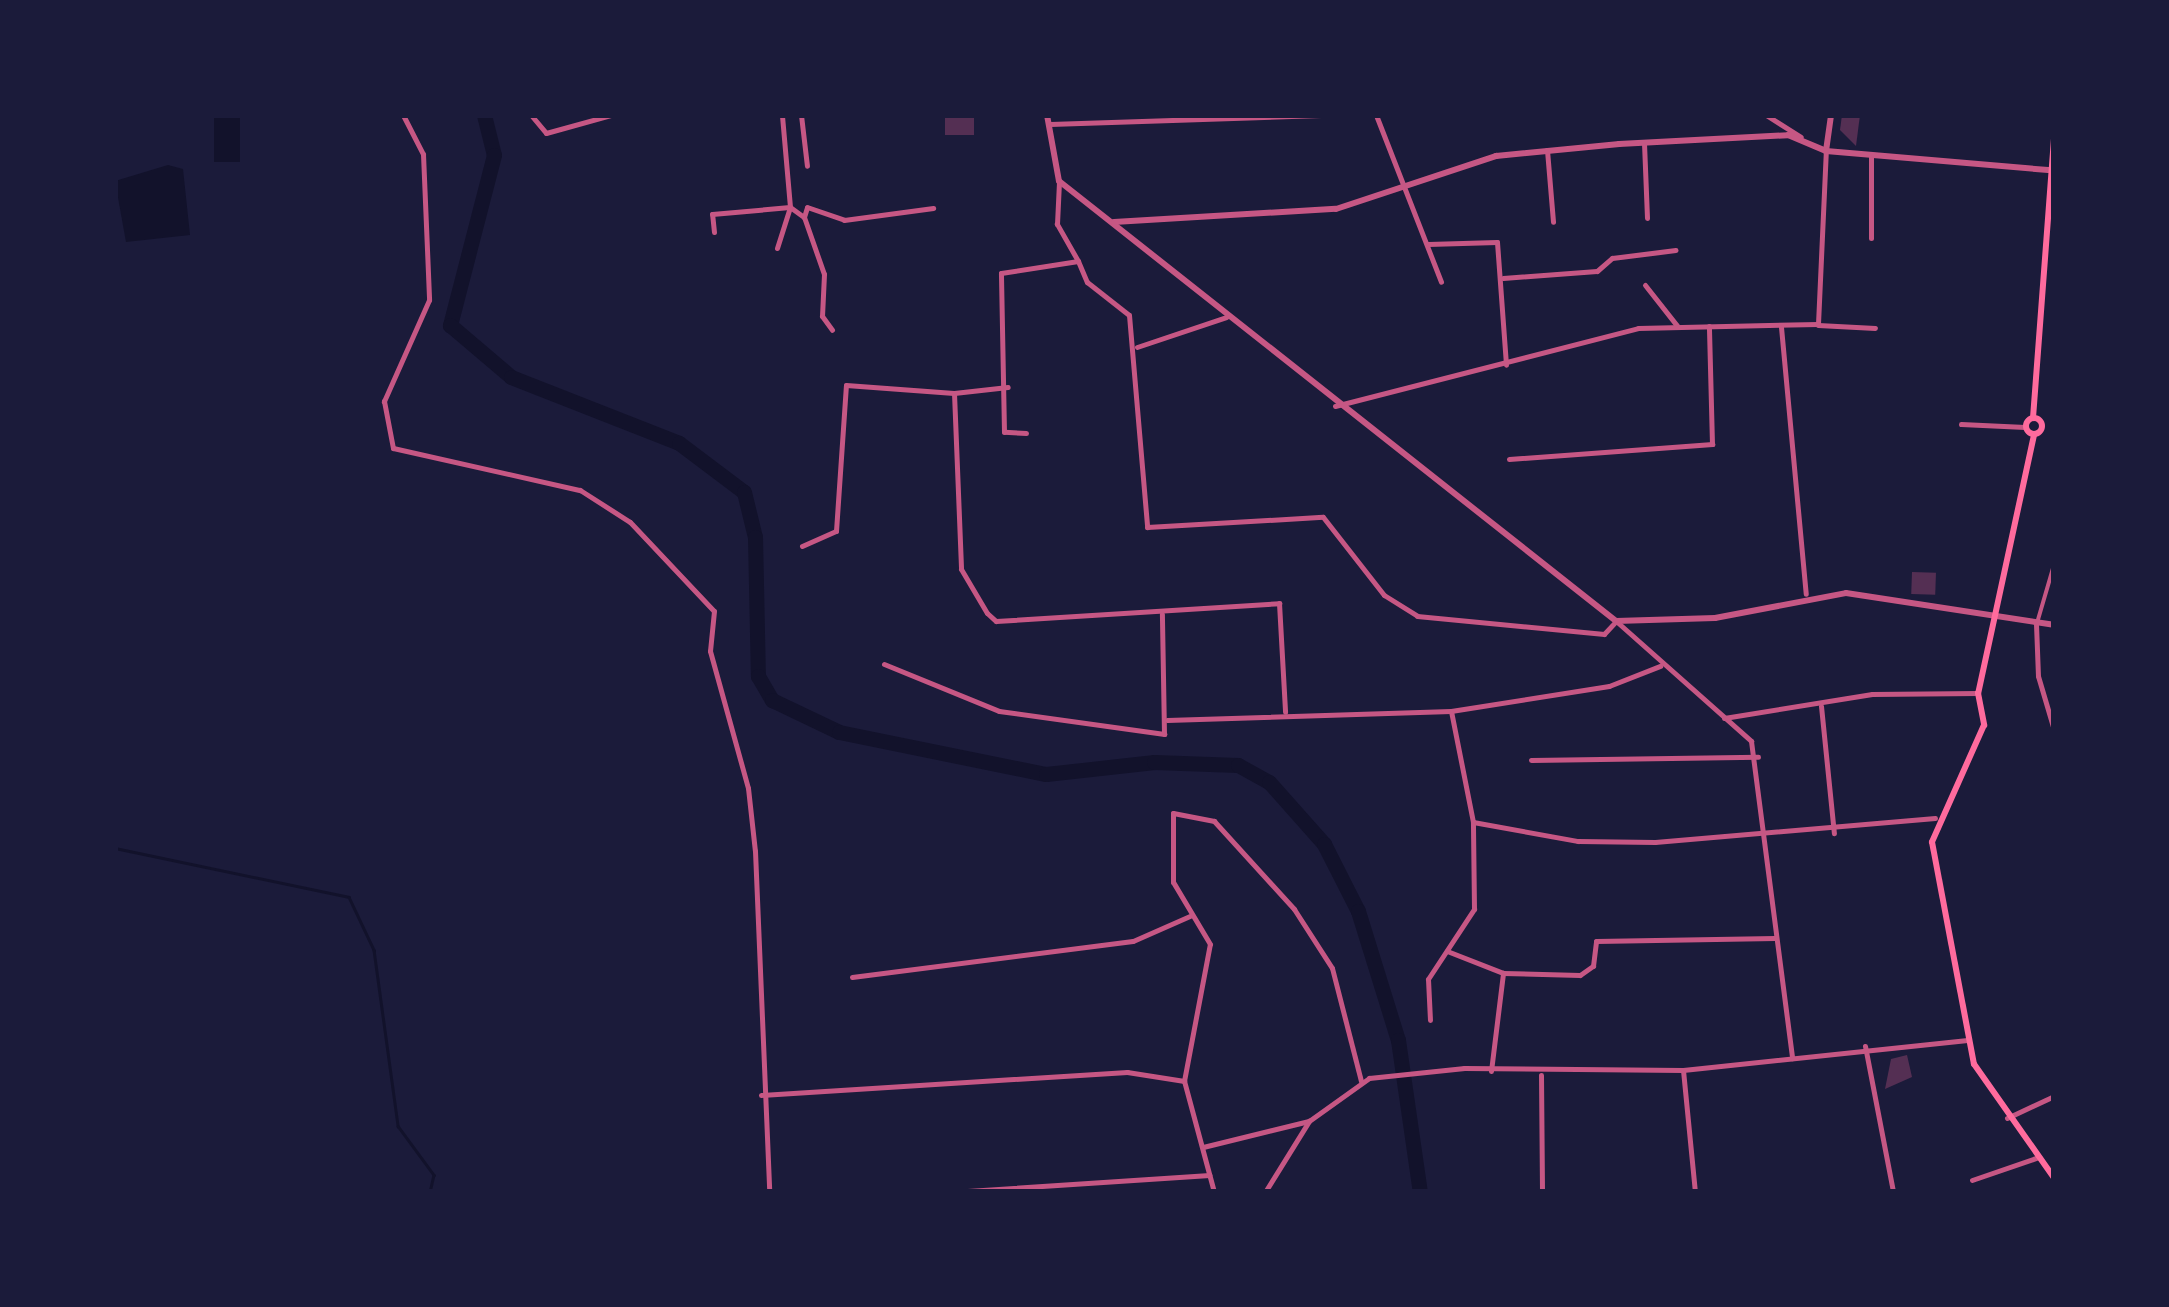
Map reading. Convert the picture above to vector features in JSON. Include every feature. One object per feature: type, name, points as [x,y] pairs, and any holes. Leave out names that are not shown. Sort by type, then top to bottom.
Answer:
[{"type":"main road","points":[[2034,435],[2025,426],[2033,418],[2048,170],[2054,136]]},
{"type":"main road","points":[[2033,418],[2042,426],[2054,426]]},
{"type":"main road","points":[[2042,426],[2034,435],[1993,615],[1978,693],[1984,725],[1935,818],[1967,1040],[2007,1118],[2054,1178]]},
{"type":"street","points":[[403,115],[423,154],[429,300],[392,372],[387,436],[426,462],[526,472],[580,490],[630,522],[714,611],[710,651],[748,788],[755,851],[762,1095],[769,1192]]},
{"type":"street","points":[[532,115],[546,133],[611,115]]},
{"type":"street","points":[[777,248],[790,207],[782,115]]},
{"type":"street","points":[[802,115],[807,166]]},
{"type":"street","points":[[1321,115],[1048,120],[1059,182],[1056,224],[1087,282],[1130,316],[1137,347],[1147,527],[1323,518],[1384,595],[1416,616],[1604,634],[1616,621],[1715,618],[1806,594],[2054,625]]},
{"type":"street","points":[[1376,115],[1441,282]]},
{"type":"street","points":[[1766,115],[1826,151],[2048,170]]},
{"type":"street","points":[[1818,324],[1831,115]]},
{"type":"street","points":[[1112,222],[1336,209],[1547,149],[1801,136]]},
{"type":"street","points":[[1644,142],[1647,218]]},
{"type":"street","points":[[1547,149],[1553,222]]},
{"type":"street","points":[[1871,238],[1872,155]]},
{"type":"street","points":[[1059,182],[1336,406],[1616,621],[1660,666],[1723,718],[1758,757],[1774,938],[1792,1058]]},
{"type":"street","points":[[790,207],[804,217]]},
{"type":"street","points":[[807,207],[804,217],[832,330]]},
{"type":"street","points":[[714,232],[712,214],[807,207],[844,220],[933,208]]},
{"type":"street","points":[[1428,244],[1492,238],[1503,278],[1506,365]]},
{"type":"street","points":[[1503,278],[1597,270],[1612,258],[1676,250]]},
{"type":"street","points":[[1026,433],[1004,432],[1008,387],[1001,273],[1078,261]]},
{"type":"street","points":[[1645,285],[1678,327]]},
{"type":"street","points":[[1137,347],[1226,317]]},
{"type":"street","points":[[1336,406],[1638,328],[1818,324],[1875,328]]},
{"type":"street","points":[[1508,458],[1712,444],[1709,326]]},
{"type":"street","points":[[1782,327],[1806,594]]},
{"type":"street","points":[[802,546],[836,531],[846,385],[954,393],[1008,387]]},
{"type":"street","points":[[954,393],[961,564],[996,621],[1280,603],[1285,712]]},
{"type":"street","points":[[1961,424],[2025,426]]},
{"type":"street","points":[[2054,565],[2036,624],[2038,676],[2054,730]]},
{"type":"street","points":[[884,664],[999,711],[1112,732],[1164,734],[1167,720],[1162,613]]},
{"type":"street","points":[[1167,720],[1285,712],[1451,712],[1609,686],[1660,666]]},
{"type":"street","points":[[1723,718],[1821,706],[1872,694],[1978,693]]},
{"type":"street","points":[[1821,706],[1834,833]]},
{"type":"street","points":[[1430,1020],[1428,980],[1474,909],[1473,822],[1451,712]]},
{"type":"street","points":[[1531,760],[1758,757]]},
{"type":"street","points":[[1214,1192],[1184,1081],[1210,944],[1173,882],[1173,813],[1214,820],[1294,909],[1332,968],[1361,1081]]},
{"type":"street","points":[[1473,822],[1578,841],[1766,839],[1935,818]]},
{"type":"street","points":[[852,977],[1133,941],[1190,916]]},
{"type":"street","points":[[1448,950],[1503,973],[1580,975],[1592,966],[1596,942],[1774,938]]},
{"type":"street","points":[[1491,1072],[1503,973]]},
{"type":"street","points":[[1266,1192],[1310,1121],[1369,1078],[1433,1070],[1541,1075],[1683,1070],[1865,1046],[1967,1040]]},
{"type":"street","points":[[1865,1046],[1893,1192]]},
{"type":"street","points":[[1683,1070],[1695,1192]]},
{"type":"street","points":[[762,1095],[1127,1072],[1184,1081]]},
{"type":"street","points":[[1541,1075],[1542,1192]]},
{"type":"street","points":[[2007,1118],[2054,1096]]},
{"type":"street","points":[[1203,1147],[1310,1121]]},
{"type":"street","points":[[1972,1180],[2036,1158]]},
{"type":"street","points":[[952,1192],[1209,1175]]},
{"type":"street","points":[[1721,1192],[1764,1192]]},
{"type":"shaded area","points":[[214,115],[240,115],[240,162],[214,162]]},
{"type":"shaded area","points":[[168,165],[183,169],[190,235],[126,242],[115,181]]},
{"type":"building","points":[[945,115],[974,115],[974,135],[945,135]]},
{"type":"building","points":[[1842,115],[1860,115],[1856,146],[1840,130]]},
{"type":"building","points":[[1912,572],[1936,573],[1935,595],[1911,594]]},
{"type":"building","points":[[1907,1055],[1912,1077],[1885,1089],[1891,1059]]},
{"type":"waterway","points":[[484,115],[494,155],[450,325],[511,377],[679,443],[744,492],[755,537],[758,676],[772,700],[839,732],[1046,774],[1154,762],[1238,765],[1269,782],[1324,844],[1358,911],[1398,1040],[1420,1192]]},
{"type":"waterway","points":[[115,848],[349,897],[374,950],[398,1126],[434,1175],[430,1192]]}]
